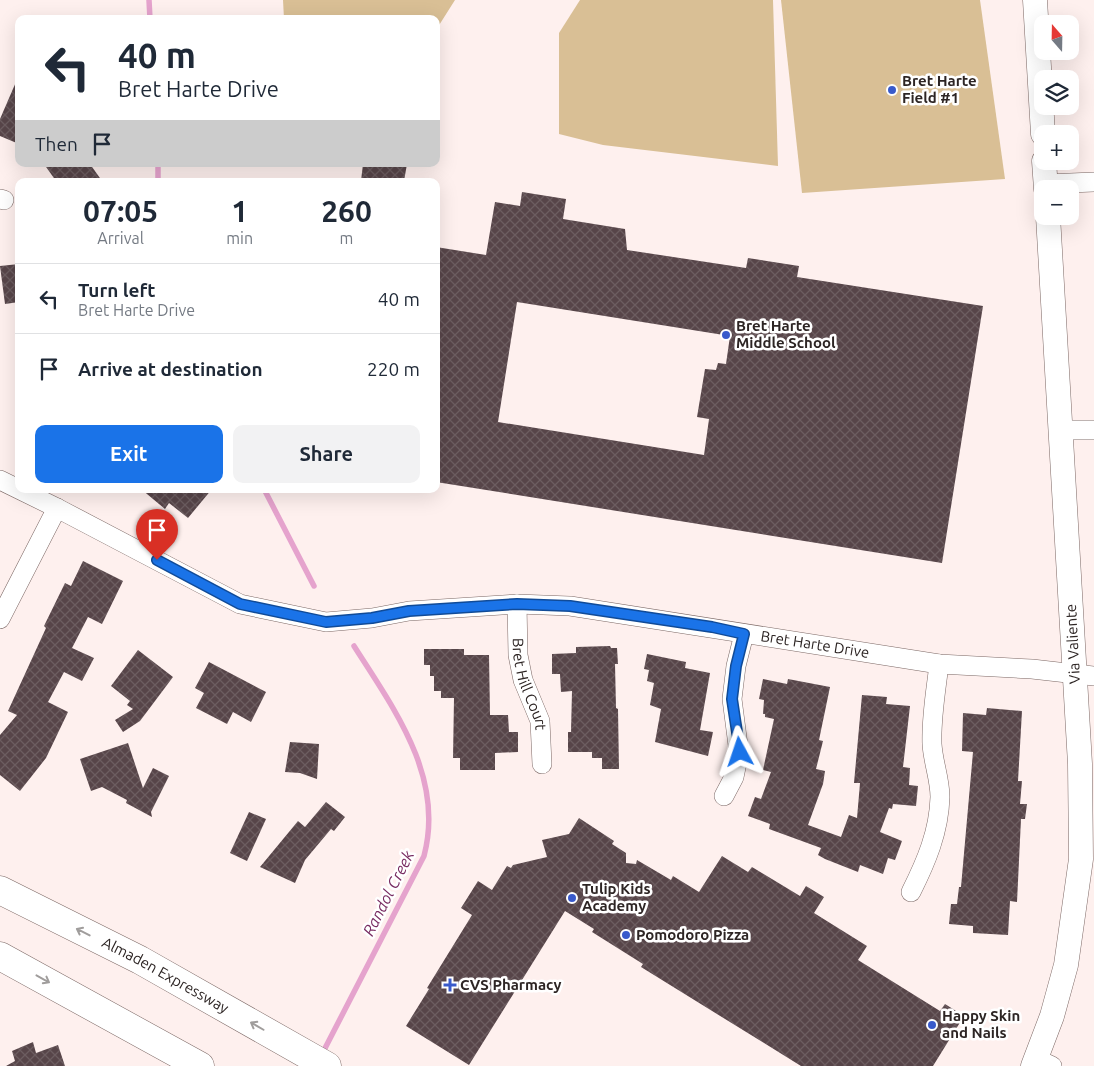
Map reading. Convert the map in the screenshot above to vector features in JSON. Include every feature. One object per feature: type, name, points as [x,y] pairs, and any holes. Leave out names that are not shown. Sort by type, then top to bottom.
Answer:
[{"type":"main road","name":"Almaden Expressway","points":[[0,890],[140,960],[327,1066]]},
{"type":"main road","points":[[0,956],[200,1066]]},
{"type":"street","points":[[1035,0],[1042,125]]},
{"type":"street","points":[[1045,178],[1094,182]]},
{"type":"street","name":"Via Valiente","points":[[1041,1064],[1066,965],[1082,859],[1080,764],[1084,674],[1060,430],[1049,225]]},
{"type":"street","points":[[1060,430],[1094,430]]},
{"type":"street","name":"Bret Harte Drive","points":[[0,480],[15,487]]},
{"type":"street","name":"Bret Harte Drive","points":[[26,493],[240,604],[326,622],[372,618],[409,611],[517,604],[570,606],[940,664],[1084,674]]},
{"type":"street","points":[[0,619],[57,508]]},
{"type":"street","name":"Bret Hill Court","points":[[517,604],[518,655],[523,680],[540,721],[542,764]]},
{"type":"street","points":[[724,796],[734,776],[740,752],[732,699],[736,666],[744,634]]},
{"type":"street","points":[[911,892],[927,860],[936,834],[940,797],[932,746],[933,717],[940,664]]},
{"type":"shaded area","points":[[283,0],[455,0],[440,24],[440,15],[284,15]]},
{"type":"shaded area","points":[[580,0],[773,0],[778,166],[603,145],[559,134],[559,33]]},
{"type":"shaded area","name":"Bret Harte Field #1","points":[[781,0],[980,0],[1005,179],[802,193]]},
{"type":"building","points":[[15,84],[15,142],[0,136],[0,119]]},
{"type":"building","points":[[46,167],[92,167],[100,178],[54,178]]},
{"type":"building","points":[[363,167],[406,167],[405,178],[361,178]]},
{"type":"building","points":[[522,192],[566,199],[563,219],[625,229],[627,250],[746,268],[748,258],[799,266],[797,277],[983,306],[942,563],[440,483],[440,248],[486,255],[495,202],[520,206]],"holes":[[[517,302],[730,336],[726,364],[718,363],[716,370],[705,369],[697,417],[709,419],[704,455],[498,422]]]},
{"type":"building","points":[[15,264],[15,303],[5,304],[0,266]]},
{"type":"building","points":[[146,493],[209,493],[188,518],[169,503],[165,509]]},
{"type":"building","points":[[83,561],[123,581],[102,624],[88,617],[72,648],[94,658],[82,681],[64,672],[48,702],[68,712],[46,758],[20,791],[0,775],[0,735],[17,715],[8,711],[46,628],[44,626],[65,583],[71,586]]},
{"type":"building","points":[[610,646],[611,648],[617,648],[618,664],[615,664],[619,769],[602,769],[602,758],[592,758],[592,752],[568,752],[568,732],[571,732],[572,691],[561,692],[560,674],[552,674],[552,654],[576,653],[576,647]]},
{"type":"building","points":[[424,649],[464,649],[464,655],[489,655],[490,715],[508,715],[509,732],[518,732],[518,752],[495,753],[495,770],[460,770],[460,758],[453,758],[454,698],[441,698],[441,691],[434,691],[434,676],[430,676],[430,665],[424,665]]},
{"type":"building","points":[[138,650],[173,677],[140,721],[123,732],[115,720],[133,709],[127,705],[130,701],[111,686]]},
{"type":"building","points":[[647,654],[686,662],[685,668],[710,673],[700,730],[713,732],[708,756],[655,742],[661,709],[650,705],[654,683],[647,681],[649,670],[644,669]]},
{"type":"building","points":[[209,662],[266,692],[251,722],[233,712],[227,724],[196,708],[204,693],[195,688]]},
{"type":"building","points":[[763,679],[787,684],[788,679],[830,687],[819,740],[823,741],[816,769],[825,771],[823,784],[808,825],[841,837],[849,815],[857,818],[860,783],[854,783],[862,695],[887,697],[886,704],[910,706],[903,767],[910,768],[909,785],[918,786],[916,806],[893,804],[892,809],[889,808],[880,832],[902,841],[895,860],[888,858],[883,874],[860,865],[858,872],[825,859],[818,855],[821,848],[769,829],[770,824],[748,816],[755,797],[761,799],[771,772],[763,770],[774,719],[765,717],[765,714],[763,714],[764,700],[759,699]]},
{"type":"building","points":[[987,708],[1022,711],[1018,781],[1022,781],[1020,804],[1027,804],[1025,819],[1021,819],[1017,902],[1010,901],[1008,935],[973,933],[973,926],[949,924],[951,904],[957,904],[959,887],[961,887],[973,752],[962,751],[963,713],[986,715]]},
{"type":"building","points":[[290,742],[319,744],[317,779],[300,773],[285,772]]},
{"type":"building","points":[[128,743],[143,788],[153,768],[169,776],[151,812],[152,817],[126,803],[127,800],[102,787],[91,791],[80,759]]},
{"type":"building","points":[[326,802],[345,817],[334,831],[331,829],[305,860],[295,883],[260,867],[298,821],[305,827]]},
{"type":"building","points":[[249,812],[266,819],[247,861],[230,853]]},
{"type":"building","points":[[579,818],[614,841],[612,844],[626,853],[626,863],[636,864],[637,860],[671,880],[673,876],[699,892],[722,856],[748,872],[752,867],[800,896],[806,886],[824,897],[814,913],[867,946],[858,960],[940,1011],[945,1004],[964,1016],[933,1066],[801,1066],[641,967],[643,964],[592,932],[594,929],[565,911],[469,1065],[406,1026],[472,915],[461,908],[478,881],[492,890],[507,866],[511,868],[513,865],[547,857],[542,840],[569,834]]},
{"type":"building","points":[[33,1042],[36,1053],[58,1045],[65,1066],[6,1066],[15,1061],[12,1051]]},
{"type":"waterway","name":"Randol Creek","points":[[149,0],[150,15]]},
{"type":"waterway","name":"Randol Creek","points":[[158,167],[158,178]]},
{"type":"waterway","name":"Randol Creek","points":[[266,493],[314,586]]},
{"type":"waterway","name":"Randol Creek","points":[[321,1056],[424,856],[429,827],[428,799],[422,771],[412,745],[385,694],[354,646]]},
{"type":"place","name":"Bret Harte Field #1","points":[[892,90]]},
{"type":"place","name":"Bret Harte Middle School","points":[[726,335]]},
{"type":"place","name":"Tulip Kids Academy","points":[[572,898]]},
{"type":"place","name":"Pomodoro Pizza","points":[[626,935]]},
{"type":"place","name":"CVS Pharmacy","points":[[450,985]]},
{"type":"place","name":"Happy Skin and Nails","points":[[932,1025]]},
{"type":"route","points":[[157,560],[240,604],[326,622],[372,618],[409,611],[517,604],[570,606],[712,627],[744,634],[736,666],[732,699],[740,752]]}]
